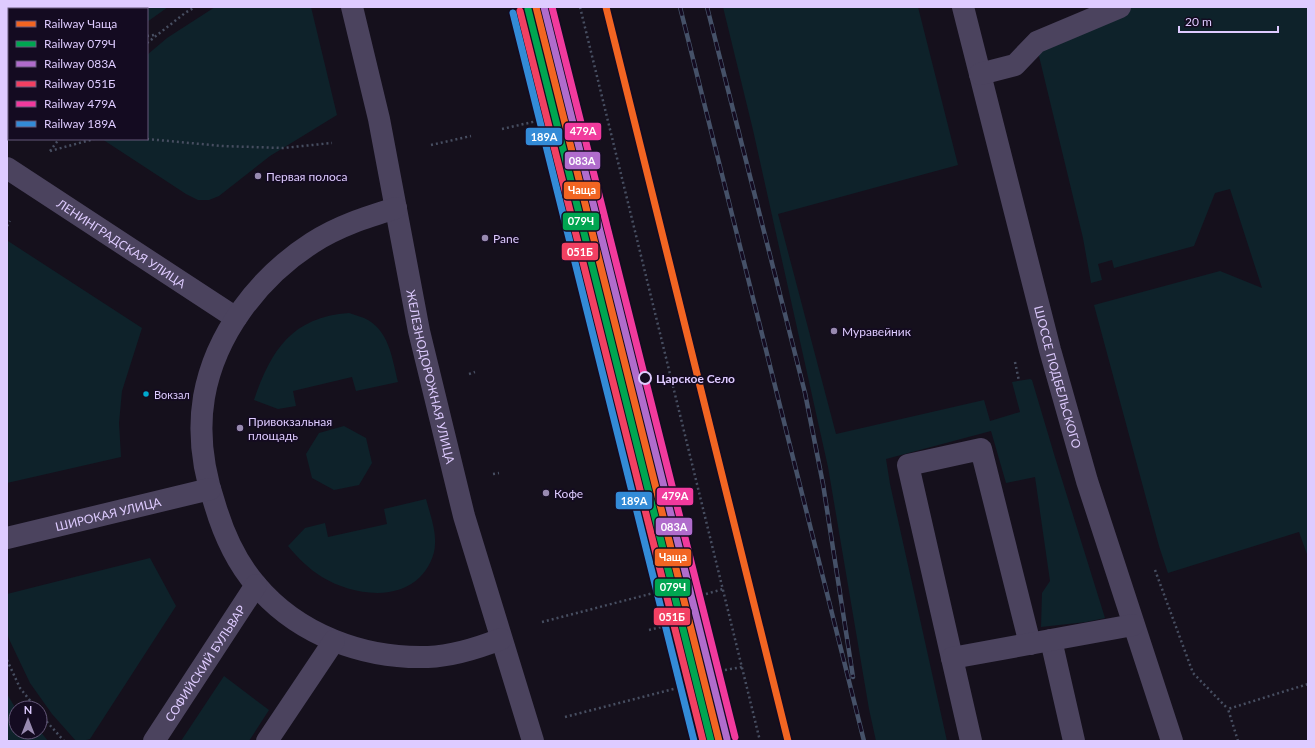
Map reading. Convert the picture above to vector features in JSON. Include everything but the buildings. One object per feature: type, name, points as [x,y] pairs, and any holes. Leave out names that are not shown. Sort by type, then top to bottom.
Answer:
[{"type":"street","name":"ЖЕЛЕЗНОДОРОЖНАЯ УЛИЦА","points":[[352,7],[379,119],[419,331],[464,516],[533,741]]},
{"type":"street","name":"ШОССЕ ПОДБЕЛЬСКОГО","points":[[963,7],[1050,350],[1087,481],[1172,741]]},
{"type":"street","points":[[980,74],[1015,65],[1037,42],[1120,7]]},
{"type":"street","name":"ЛЕНИНГРАДСКАЯ УЛИЦА","points":[[7,168],[236,318]]},
{"type":"street","points":[[396,208],[353,222],[313,242],[273,274],[258,289],[236,318],[222,342],[211,369],[204,397],[202,428],[203,459],[210,489],[220,523],[236,555],[256,585],[279,608],[305,627],[334,641],[362,651],[392,656],[430,657],[466,652],[501,639]]},
{"type":"street","points":[[971,741],[908,465],[981,449],[1030,644]]},
{"type":"street","name":"ШИРОКАЯ УЛИЦА","points":[[7,538],[210,489]]},
{"type":"street","name":"СОФИЙСКИЙ БУЛЬВАР","points":[[154,741],[256,585]]},
{"type":"street","points":[[952,658],[1134,626]]},
{"type":"street","points":[[1051,640],[1074,741]]},
{"type":"street","points":[[267,741],[334,641]]},
{"type":"path","points":[[185,13],[186,7]]},
{"type":"path","points":[[148,42],[195,7]]},
{"type":"path","points":[[580,7],[760,741]]},
{"type":"path","points":[[148,36],[156,35]]},
{"type":"path","points":[[502,129],[550,118]]},
{"type":"path","points":[[431,145],[471,136]]},
{"type":"path","points":[[148,139],[222,146],[283,148],[332,142]]},
{"type":"path","points":[[58,140],[50,151],[90,140]]},
{"type":"path","points":[[7,222],[10,221],[7,226]]},
{"type":"path","points":[[1016,362],[1019,381]]},
{"type":"path","points":[[469,374],[475,372]]},
{"type":"path","points":[[493,474],[499,473]]},
{"type":"path","points":[[1155,570],[1193,673],[1228,709],[1238,741]]},
{"type":"path","points":[[542,622],[670,590]]},
{"type":"path","points":[[706,594],[723,590]]},
{"type":"path","points":[[649,630],[678,623]]},
{"type":"path","points":[[7,660],[20,688],[30,700]]},
{"type":"path","points":[[725,670],[742,667]]},
{"type":"path","points":[[565,717],[693,684]]},
{"type":"path","points":[[1228,709],[1308,684]]},
{"type":"path","points":[[48,723],[64,741]]},
{"type":"shaded area","points":[[106,7],[168,7],[148,21],[148,8]]},
{"type":"shaded area","points":[[215,7],[311,7],[337,115],[270,156],[219,196],[209,200],[198,200],[186,194],[104,140],[148,140],[148,54],[167,38]]},
{"type":"shaded area","points":[[723,7],[918,7],[958,165],[778,214],[836,434],[984,400],[990,421],[1020,412],[1012,382],[1032,380],[1105,618],[1086,622],[1041,627],[1042,593],[1050,581],[1035,477],[1006,483],[991,431],[886,459],[890,484],[947,741],[876,741],[869,709],[828,467],[753,130]]},
{"type":"shaded area","points":[[1133,7],[1308,7],[1308,557],[1299,532],[1168,573],[1159,546],[1094,305],[1220,271],[1262,288],[1230,189],[1215,193],[1194,246],[1114,268],[1112,260],[1098,264],[1102,280],[1091,283],[1083,238],[1038,52]]},
{"type":"shaded area","points":[[8,241],[142,328],[122,391],[119,423],[121,457],[7,483]]},
{"type":"shaded area","points":[[349,313],[364,318],[379,329],[388,345],[398,382],[356,391],[352,377],[293,391],[296,406],[278,409],[254,400],[268,366],[286,339],[298,329],[312,321],[329,316]]},
{"type":"shaded area","points":[[344,426],[366,438],[372,463],[359,485],[334,490],[312,478],[306,454],[319,433]]},
{"type":"shaded area","points":[[426,499],[435,533],[434,553],[426,570],[420,577],[410,585],[398,590],[372,593],[346,588],[333,583],[313,570],[288,546],[305,528],[325,523],[328,537],[387,524],[384,509]]},
{"type":"shaded area","points":[[150,558],[176,606],[90,739],[76,741],[48,708],[48,700],[42,700],[30,683],[9,639],[7,632],[7,594]]},
{"type":"shaded area","points":[[224,676],[269,710],[249,741],[181,741]]},
{"type":"shaded area","points":[[7,694],[11,700],[8,700],[8,740],[48,741],[7,741]]},
{"type":"railway","points":[[680,7],[864,741]]},
{"type":"railway","points":[[707,7],[805,393],[823,484],[853,677]]},
{"type":"rail line","name":"Чаща","points":[[536,7],[719,741]]},
{"type":"rail line","name":"083А","points":[[544,7],[727,739]]},
{"type":"rail line","name":"479А","points":[[552,7],[735,737]]},
{"type":"rail line","name":"Чаща","points":[[606,7],[788,741]]},
{"type":"rail line","name":"079Ч","points":[[528,9],[711,741]]},
{"type":"rail line","name":"051Б","points":[[520,11],[703,741]]},
{"type":"rail line","name":"189А","points":[[513,13],[694,741]]},
{"type":"place","name":"Первая полоса","points":[[258,176]]},
{"type":"place","name":"Pane","points":[[485,238]]},
{"type":"place","name":"Муравейник","points":[[834,331]]},
{"type":"place","name":"Царское Село","points":[[645,378]]},
{"type":"place","name":"Вокзал","points":[[146,394]]},
{"type":"place","name":"Привокзальная площадь","points":[[240,428]]},
{"type":"place","name":"Кофе","points":[[546,493]]}]
